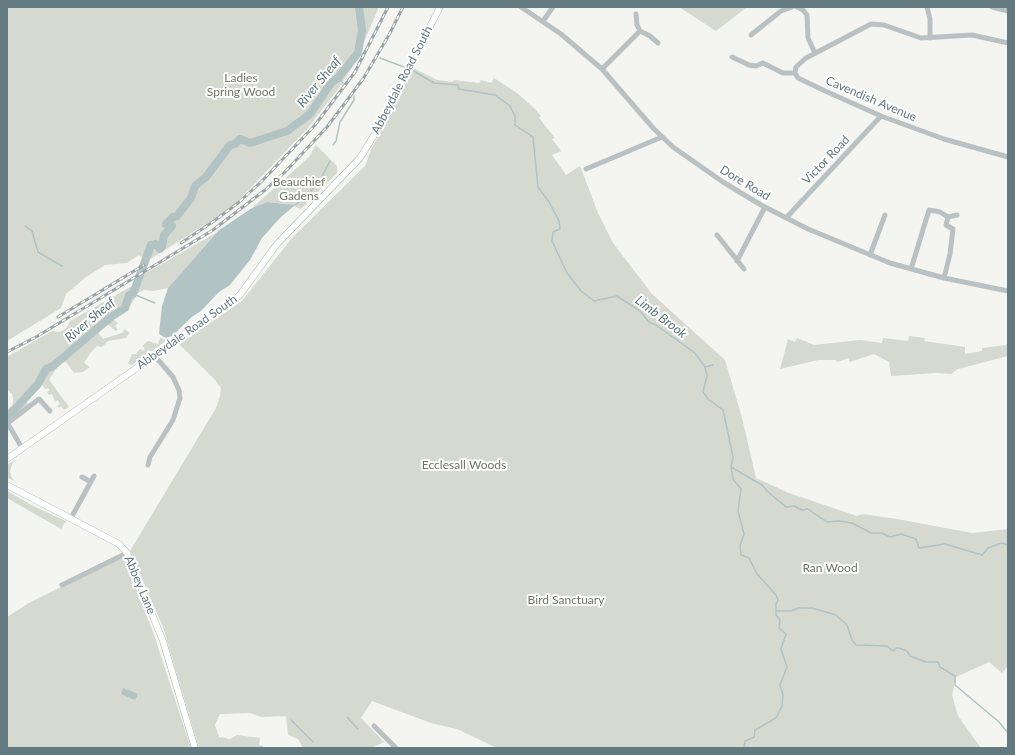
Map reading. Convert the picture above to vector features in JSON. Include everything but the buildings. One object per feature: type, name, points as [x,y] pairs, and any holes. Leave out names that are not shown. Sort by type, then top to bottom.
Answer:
[{"type":"main road","name":"Abbeydale Road South","points":[[7,459],[154,355],[224,309],[239,296],[277,244],[360,158],[376,132],[440,7]]},
{"type":"main road","name":"Abbeydale Road South","points":[[7,453],[22,448]]},
{"type":"main road","name":"Abbey Lane","points":[[7,485],[118,544],[127,553],[163,641],[195,748]]},
{"type":"street","name":"Dore Road","points":[[521,7],[544,21],[584,52],[602,69],[662,137],[696,164],[765,207],[786,218],[870,255],[911,269],[944,278],[1008,291]]},
{"type":"street","points":[[544,21],[553,7]]},
{"type":"street","points":[[751,34],[781,11],[792,7]]},
{"type":"street","points":[[797,7],[804,9],[808,19],[808,38],[815,53]]},
{"type":"street","points":[[927,7],[930,24],[930,38]]},
{"type":"street","points":[[992,7],[1008,11]]},
{"type":"street","points":[[636,14],[640,31]]},
{"type":"street","points":[[795,73],[799,64],[815,53],[871,24],[884,25],[917,37],[930,38],[972,35],[1008,43]]},
{"type":"street","points":[[640,31],[650,36],[658,43]]},
{"type":"street","points":[[602,69],[640,31]]},
{"type":"street","name":"Cavendish Avenue","points":[[732,57],[748,65],[756,66],[763,63],[783,73],[795,73],[798,78],[881,116],[944,139],[1008,156]]},
{"type":"street","name":"Victor Road","points":[[786,218],[881,116]]},
{"type":"street","points":[[586,169],[662,137]]},
{"type":"street","points":[[737,261],[765,207]]},
{"type":"street","points":[[911,269],[929,210],[940,212],[948,217],[957,215]]},
{"type":"street","points":[[870,255],[885,215]]},
{"type":"street","points":[[944,278],[950,254],[953,229],[946,225],[948,217]]},
{"type":"street","points":[[717,235],[744,269]]},
{"type":"street","points":[[148,465],[150,457],[175,415],[180,398],[179,390],[173,377],[154,355]]},
{"type":"street","points":[[22,448],[8,424],[9,422],[39,399],[50,411]]},
{"type":"street","points":[[71,518],[94,476]]},
{"type":"street","points":[[82,477],[92,482]]},
{"type":"street","points":[[62,585],[66,579],[127,553]]},
{"type":"street","points":[[374,726],[396,748]]},
{"type":"green space","name":"Ladies Spring Wood","points":[[7,7],[379,7],[363,44],[361,54],[338,89],[307,129],[236,203],[211,221],[147,261],[139,255],[127,263],[105,265],[86,277],[66,294],[61,308],[7,341]]},
{"type":"green space","points":[[679,7],[747,7],[716,31]]},
{"type":"green space","name":"Ecclesall Woods","points":[[413,68],[437,80],[453,82],[454,80],[479,83],[481,80],[491,83],[494,78],[517,93],[536,110],[541,116],[539,118],[555,138],[552,139],[561,151],[552,155],[566,175],[580,166],[598,213],[613,243],[652,294],[725,360],[742,418],[756,478],[789,493],[857,516],[862,514],[897,519],[972,533],[1008,529],[1007,667],[1002,673],[989,662],[956,677],[952,695],[958,716],[981,748],[497,748],[457,729],[431,723],[372,701],[361,718],[384,742],[372,748],[303,748],[298,739],[288,735],[286,716],[262,717],[250,713],[220,714],[215,725],[219,737],[230,739],[237,735],[260,738],[259,745],[264,746],[261,748],[199,748],[163,627],[130,551],[216,408],[220,396],[221,388],[215,380],[179,344],[242,301],[292,238],[365,166],[371,150]]},
{"type":"green space","name":"Beauchief Gadens","points":[[316,145],[337,166],[337,173],[301,209],[289,204],[267,202],[252,208],[309,157]]},
{"type":"green space","points":[[216,233],[168,288],[153,291],[144,290],[138,293],[129,308],[112,316],[96,330],[103,339],[122,333],[125,329],[129,333],[126,338],[108,341],[102,347],[97,346],[84,363],[90,367],[83,372],[74,373],[66,362],[59,364],[49,380],[69,407],[64,410],[61,406],[59,408],[57,406],[60,404],[58,400],[55,402],[52,394],[49,395],[47,392],[50,390],[48,388],[45,389],[42,384],[29,395],[26,402],[29,405],[7,421],[7,410],[13,404],[13,398],[12,394],[7,389],[7,357],[52,331],[59,332],[66,329],[70,321],[132,286],[135,279]]},
{"type":"green space","points":[[111,318],[118,323],[115,326],[118,329],[116,331],[106,323]]},
{"type":"green space","points":[[909,336],[925,338],[924,341],[965,347],[965,354],[982,351],[982,348],[1006,345],[1008,343],[1008,356],[958,369],[951,374],[936,373],[891,376],[889,362],[874,354],[850,362],[848,358],[838,362],[835,360],[818,360],[780,369],[788,339],[795,342],[797,338],[814,345],[860,340],[882,343],[883,338],[908,341]]},
{"type":"green space","points":[[160,338],[167,340],[132,365],[128,364],[132,354],[136,354],[140,349],[143,351],[145,348],[142,346],[148,341],[158,344]]},
{"type":"green space","points":[[18,458],[13,462],[10,471],[12,478],[17,483],[7,477],[7,465]]},
{"type":"green space","points":[[7,491],[33,506],[66,521],[61,529],[7,498]]},
{"type":"green space","points":[[123,556],[153,632],[191,748],[7,748],[7,617],[29,603]]},
{"type":"shaded area","points":[[267,202],[295,205],[280,218],[262,238],[250,260],[230,285],[219,292],[201,311],[193,316],[172,336],[166,338],[159,334],[162,306],[168,288],[218,231],[252,208]]},
{"type":"shaded area","points":[[123,688],[138,694],[135,700],[121,694]]},
{"type":"waterway","name":"River Sheaf","points":[[7,418],[38,384],[46,369],[53,366],[111,317],[125,308],[129,295],[133,294],[151,245],[156,244],[160,249],[162,247],[164,235],[172,226],[166,224],[173,217],[177,216],[191,198],[195,186],[206,177],[230,145],[235,144],[240,139],[250,143],[287,131],[310,114],[331,83],[338,78],[358,53],[362,30],[359,7]]},
{"type":"waterway","name":"Limb Brook","points":[[358,53],[363,54]]},
{"type":"waterway","name":"Limb Brook","points":[[380,58],[404,67]]},
{"type":"waterway","name":"Limb Brook","points":[[412,70],[434,83],[458,85],[459,89],[495,95],[510,106],[515,116],[515,125],[533,137],[538,187],[549,202],[559,221],[560,229],[553,232],[552,241],[567,273],[581,291],[594,301],[617,296],[640,311],[649,322],[656,325],[695,353],[705,367],[707,376],[703,392],[708,399],[723,410],[733,457],[731,467],[733,479],[741,489],[738,511],[744,534],[740,546],[741,555],[749,558],[757,574],[776,595],[778,600],[776,604],[776,615],[780,620],[779,628],[786,634],[781,649],[787,667],[780,685],[783,695],[782,706],[776,718],[755,730],[754,737],[745,741],[744,748]]},
{"type":"waterway","name":"River Sheaf","points":[[338,78],[343,83]]},
{"type":"waterway","points":[[333,145],[336,141],[340,122],[354,100],[354,96]]},
{"type":"waterway","points":[[295,205],[307,196],[321,178],[330,161]]},
{"type":"waterway","points":[[25,226],[32,231],[38,252],[62,266]]},
{"type":"waterway","points":[[133,294],[155,303]]},
{"type":"waterway","points":[[705,367],[713,365]]},
{"type":"waterway","points":[[731,467],[762,485],[786,507],[794,506],[802,510],[808,509],[827,522],[839,521],[852,523],[871,533],[882,533],[890,537],[901,534],[916,539],[919,548],[945,544],[982,555],[988,548],[1002,543],[1008,545]]},
{"type":"waterway","points":[[776,611],[791,611],[798,608],[812,608],[836,615],[847,625],[852,640],[856,645],[887,646],[893,651],[896,648],[899,648],[907,651],[910,656],[926,662],[938,662],[940,667],[955,676],[955,685],[999,722],[1008,733]]},
{"type":"waterway","points":[[347,717],[358,729]]},
{"type":"waterway","points":[[291,720],[313,742]]},
{"type":"railway","points":[[181,243],[238,203],[262,181],[315,125],[355,72],[388,7]]},
{"type":"railway","points":[[7,352],[36,337],[213,230],[265,190],[284,173],[327,127],[363,79],[389,35],[403,7]]},
{"type":"railway","points":[[58,317],[144,265]]},
{"type":"park label","name":"Ran Wood","points":[[830,568]]},
{"type":"park label","name":"Bird Sanctuary","points":[[566,600]]}]
